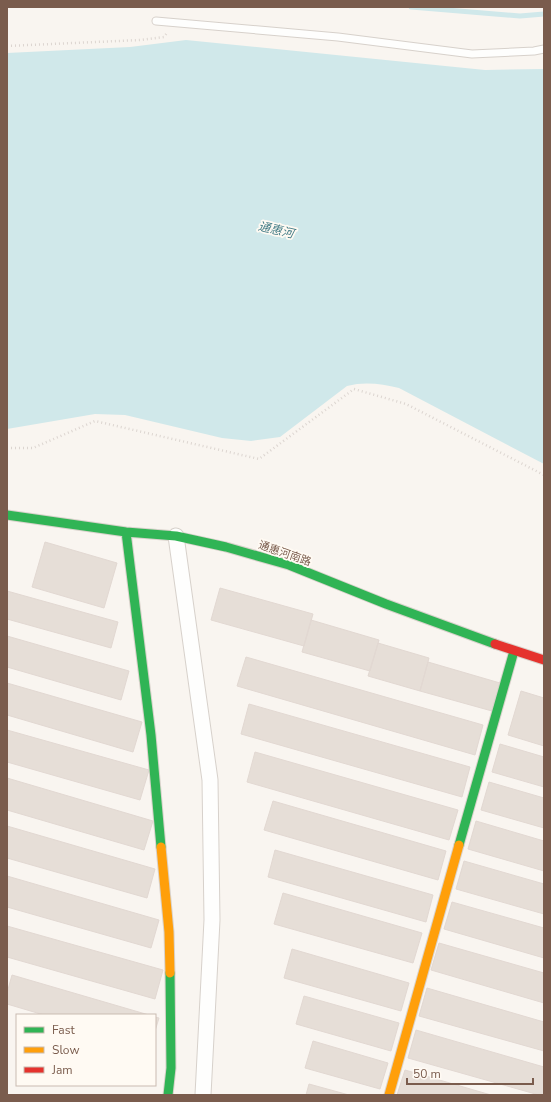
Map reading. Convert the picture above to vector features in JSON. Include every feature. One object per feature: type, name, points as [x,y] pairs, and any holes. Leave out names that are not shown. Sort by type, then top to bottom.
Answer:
[{"type":"street","name":"通惠河南路","points":[[7,516],[126,532],[176,536],[226,547],[288,565],[386,604],[514,651],[544,660]]},
{"type":"street","points":[[126,532],[151,735],[169,932],[171,1068],[168,1095]]},
{"type":"street","points":[[176,536],[210,780],[212,920],[203,1095]]},
{"type":"street","points":[[389,1095],[514,651]]},
{"type":"lane","points":[[156,21],[338,37],[472,54],[534,51],[544,49]]},
{"type":"path","points":[[7,46],[140,40],[164,37],[176,23]]},
{"type":"path","points":[[7,448],[33,448],[95,421],[259,459],[354,389],[406,404],[544,475]]},
{"type":"water","name":"通惠河","points":[[186,40],[485,70],[544,69],[544,464],[399,388],[373,384],[354,384],[347,386],[280,437],[251,441],[222,438],[125,415],[95,414],[7,429],[7,53],[130,47]]},
{"type":"building","points":[[45,542],[117,563],[104,608],[32,587]]},
{"type":"building","points":[[220,588],[313,614],[304,646],[211,620]]},
{"type":"building","points":[[7,591],[118,622],[111,648],[7,619]]},
{"type":"building","points":[[311,620],[379,640],[370,671],[302,652]]},
{"type":"building","points":[[7,636],[129,671],[121,700],[7,667]]},
{"type":"building","points":[[378,643],[429,658],[420,691],[368,676]]},
{"type":"building","points":[[246,657],[483,725],[475,755],[237,686]]},
{"type":"building","points":[[428,662],[500,683],[492,711],[420,691]]},
{"type":"building","points":[[7,683],[142,722],[133,752],[7,715]]},
{"type":"building","points":[[521,691],[544,698],[544,746],[508,735]]},
{"type":"building","points":[[249,704],[470,767],[462,797],[241,734]]},
{"type":"building","points":[[7,730],[149,770],[140,800],[7,762]]},
{"type":"building","points":[[500,744],[544,757],[544,787],[492,772]]},
{"type":"building","points":[[255,752],[458,810],[449,840],[247,782]]},
{"type":"building","points":[[7,778],[153,821],[144,850],[7,810]]},
{"type":"building","points":[[489,782],[544,798],[544,828],[481,810]]},
{"type":"building","points":[[273,801],[446,851],[438,880],[264,830]]},
{"type":"building","points":[[476,821],[544,841],[544,871],[468,849]]},
{"type":"building","points":[[7,826],[155,869],[147,898],[7,858]]},
{"type":"building","points":[[275,850],[433,895],[426,922],[268,877]]},
{"type":"building","points":[[464,861],[544,884],[544,914],[456,889]]},
{"type":"building","points":[[7,876],[159,920],[151,948],[7,907]]},
{"type":"building","points":[[283,893],[422,933],[413,963],[274,924]]},
{"type":"building","points":[[452,902],[544,928],[544,958],[444,929]]},
{"type":"building","points":[[7,926],[163,970],[155,999],[7,957]]},
{"type":"building","points":[[439,943],[544,973],[544,1003],[431,970]]},
{"type":"building","points":[[292,949],[409,983],[401,1011],[284,978]]},
{"type":"building","points":[[12,975],[146,1014],[41,1014],[7,1004],[7,993]]},
{"type":"building","points":[[427,988],[544,1022],[544,1051],[419,1016]]},
{"type":"building","points":[[304,996],[399,1023],[391,1051],[296,1024]]},
{"type":"building","points":[[156,1017],[159,1018],[156,1028]]},
{"type":"building","points":[[416,1030],[544,1067],[544,1095],[539,1095],[408,1058]]},
{"type":"building","points":[[313,1041],[388,1063],[380,1089],[305,1068]]},
{"type":"building","points":[[405,1070],[491,1095],[397,1095]]},
{"type":"building","points":[[309,1084],[349,1095],[306,1095]]},
{"type":"waterway","points":[[411,7],[520,16],[544,14]]},
{"type":"traffic: fast","points":[[7,515],[126,532],[176,536],[226,547],[289,565],[386,604],[495,644]]},
{"type":"traffic: fast","points":[[126,532],[151,735],[161,847]]},
{"type":"traffic: fast","points":[[459,845],[514,651]]},
{"type":"traffic: fast","points":[[168,1095],[171,1068],[170,973]]},
{"type":"traffic: slow","points":[[389,1095],[459,845]]},
{"type":"traffic: slow","points":[[161,847],[169,932],[170,973]]},
{"type":"traffic: jam","points":[[495,644],[544,660]]}]
